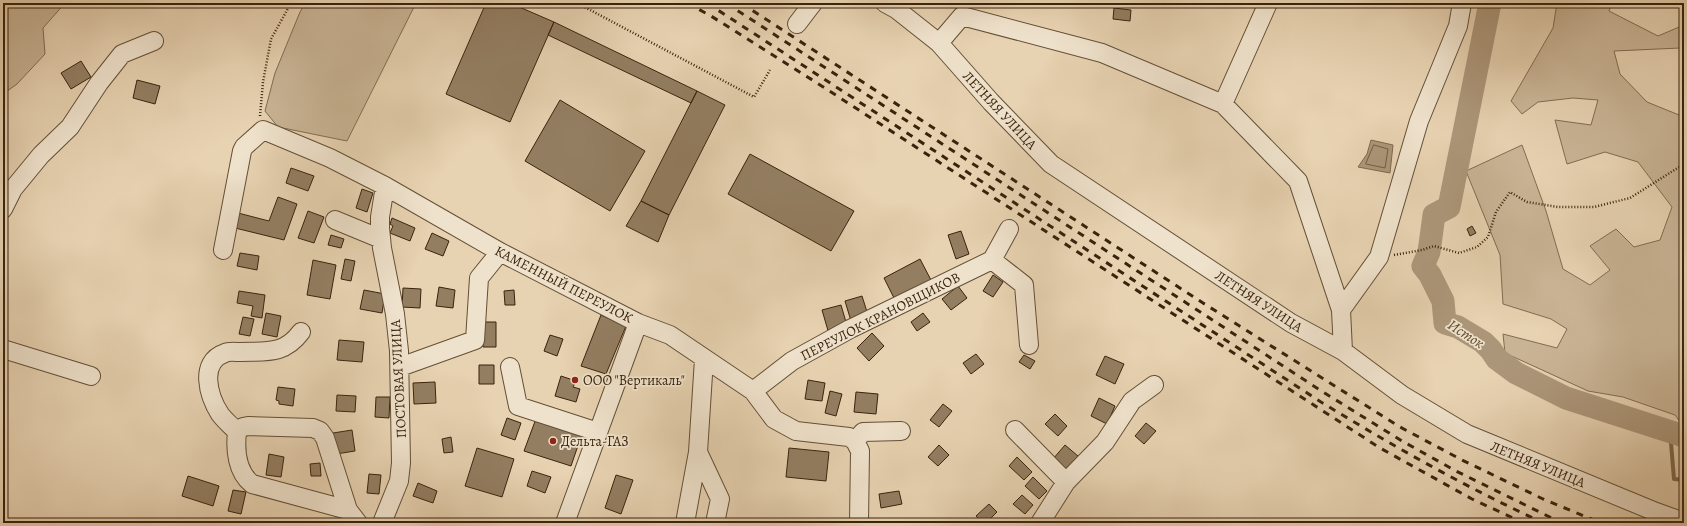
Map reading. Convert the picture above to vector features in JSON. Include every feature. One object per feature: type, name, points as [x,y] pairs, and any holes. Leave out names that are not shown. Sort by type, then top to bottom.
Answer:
[{"type":"street","points":[[797,24],[813,3]]},
{"type":"street","name":"ЛЕТНЯЯ УЛИЦА","points":[[885,3],[896,9],[938,43],[991,102],[1051,164],[1290,323],[1343,351],[1402,395],[1467,434],[1656,512],[1684,522]]},
{"type":"street","points":[[1223,104],[1268,3]]},
{"type":"street","points":[[1341,310],[1379,257],[1419,121],[1458,26],[1462,3]]},
{"type":"street","points":[[938,43],[966,10],[1102,53],[1223,104],[1298,181],[1341,310],[1343,351]]},
{"type":"street","points":[[3,209],[13,188],[41,155],[70,127],[99,84],[122,54],[154,41]]},
{"type":"street","name":"КАМЕННЫЙ ПЕРЕУЛОК","points":[[263,130],[330,158],[385,186],[500,252],[638,323],[670,335],[752,391],[774,419],[796,431],[849,437],[855,441]]},
{"type":"street","points":[[223,250],[242,151],[244,147],[263,130]]},
{"type":"street","name":"ПОСТОВАЯ УЛИЦА","points":[[382,523],[389,510],[400,473],[400,367],[395,314],[381,239],[380,217],[385,186]]},
{"type":"street","points":[[335,220],[381,239]]},
{"type":"street","points":[[1008,229],[992,260],[1024,285],[1029,345]]},
{"type":"street","points":[[400,367],[475,340],[480,278],[500,252]]},
{"type":"street","name":"ПЕРЕУЛОК КРАНОВЩИКОВ","points":[[752,391],[792,361],[850,329],[992,260]]},
{"type":"street","points":[[571,521],[598,432],[638,323]]},
{"type":"street","points":[[237,432],[221,416],[211,396],[208,372],[211,364],[225,352],[272,351],[282,349],[294,341],[301,332]]},
{"type":"street","points":[[3,349],[91,376]]},
{"type":"street","points":[[685,523],[698,452],[704,359]]},
{"type":"street","points":[[510,367],[518,406],[598,432]]},
{"type":"street","points":[[1040,523],[1066,482],[1105,442],[1132,401],[1154,385]]},
{"type":"street","points":[[248,426],[313,428],[320,431],[325,438],[353,516],[252,484],[244,476],[239,467],[236,439],[237,432],[243,427],[248,426]]},
{"type":"street","points":[[1015,430],[1066,482]]},
{"type":"street","points":[[859,523],[860,451],[855,441],[863,432],[901,431]]},
{"type":"street","points":[[698,452],[720,499],[715,523]]},
{"type":"path","points":[[263,130],[260,113],[263,82],[271,39],[291,3]]},
{"type":"path","points":[[577,3],[754,97],[770,70]]},
{"type":"path","points":[[1379,257],[1422,250],[1434,246],[1459,253],[1477,247],[1488,237],[1496,212],[1510,192],[1527,202],[1558,207],[1594,207],[1630,198],[1684,164]]},
{"type":"shaded area","points":[[3,3],[65,3],[43,28],[45,54],[17,84],[3,94]]},
{"type":"shaded area","points":[[305,3],[416,3],[347,141],[278,127],[265,111],[275,73]]},
{"type":"shaded area","points":[[1557,3],[1612,3],[1609,11],[1658,36],[1684,25],[1684,46],[1680,48],[1614,51],[1620,74],[1647,102],[1684,117],[1682,155],[1684,155],[1684,427],[1675,415],[1623,397],[1588,391],[1505,353],[1503,334],[1557,348],[1567,329],[1551,319],[1503,304],[1500,255],[1466,171],[1522,145],[1546,211],[1563,269],[1590,285],[1610,270],[1590,246],[1616,229],[1634,247],[1660,240],[1672,207],[1638,162],[1605,152],[1567,164],[1555,120],[1591,125],[1598,100],[1573,98],[1538,102],[1522,114],[1511,101],[1553,28]]},
{"type":"water","points":[[1371,140],[1393,145],[1390,173],[1358,167],[1367,154]]},
{"type":"building","points":[[486,3],[510,3],[554,22],[510,122],[446,94]]},
{"type":"building","points":[[1114,8],[1131,10],[1130,21],[1113,19]]},
{"type":"building","points":[[554,22],[697,91],[691,103],[548,35]]},
{"type":"building","points":[[81,61],[91,77],[71,89],[61,73]]},
{"type":"building","points":[[137,80],[160,86],[155,104],[133,98]]},
{"type":"building","points":[[697,91],[725,105],[669,215],[641,201]]},
{"type":"building","points":[[560,100],[645,151],[610,211],[525,161]]},
{"type":"building","points":[[750,154],[854,211],[831,251],[728,194]]},
{"type":"building","points":[[291,168],[314,176],[308,191],[286,183]]},
{"type":"building","points":[[362,189],[373,193],[367,212],[356,208]]},
{"type":"building","points":[[278,197],[297,204],[284,240],[235,228],[238,213],[269,221]]},
{"type":"building","points":[[641,201],[669,215],[658,242],[626,226]]},
{"type":"building","points":[[308,211],[324,217],[314,243],[298,238]]},
{"type":"building","points":[[392,218],[415,228],[410,241],[390,233],[393,226],[390,224]]},
{"type":"building","points":[[1472,226],[1476,233],[1470,236],[1467,229]]},
{"type":"building","points":[[961,231],[969,254],[956,259],[948,235]]},
{"type":"building","points":[[432,233],[449,241],[443,256],[425,249]]},
{"type":"building","points":[[331,235],[344,239],[341,248],[328,245]]},
{"type":"building","points":[[240,253],[259,256],[257,270],[237,266]]},
{"type":"building","points":[[345,259],[355,261],[351,281],[341,279]]},
{"type":"building","points":[[920,259],[932,282],[896,302],[884,278]]},
{"type":"building","points":[[313,260],[336,265],[330,299],[307,295]]},
{"type":"building","points":[[993,275],[1003,282],[993,297],[983,291]]},
{"type":"building","points":[[958,286],[967,298],[951,310],[942,299]]},
{"type":"building","points":[[439,287],[455,290],[453,308],[436,306]]},
{"type":"building","points":[[403,288],[421,289],[420,308],[402,307]]},
{"type":"building","points":[[364,290],[385,294],[382,313],[360,309]]},
{"type":"building","points":[[514,290],[515,305],[505,305],[504,291]]},
{"type":"building","points":[[239,291],[265,295],[262,318],[251,316],[253,306],[237,303]]},
{"type":"building","points":[[862,296],[868,315],[851,321],[845,301]]},
{"type":"building","points":[[841,305],[848,329],[829,334],[822,310]]},
{"type":"building","points":[[266,313],[281,316],[277,337],[262,334]]},
{"type":"building","points":[[923,313],[930,322],[917,331],[911,322]]},
{"type":"building","points":[[601,315],[626,326],[606,374],[581,366]]},
{"type":"building","points":[[243,317],[254,319],[250,336],[239,334]]},
{"type":"building","points":[[483,322],[496,322],[496,347],[483,347]]},
{"type":"building","points":[[872,333],[884,346],[869,361],[857,348]]},
{"type":"building","points":[[550,335],[563,339],[557,356],[544,351]]},
{"type":"building","points":[[339,340],[364,342],[362,362],[337,360]]},
{"type":"building","points":[[976,354],[984,364],[971,374],[963,363]]},
{"type":"building","points":[[1024,355],[1035,361],[1030,369],[1019,362]]},
{"type":"building","points":[[1105,356],[1124,364],[1115,384],[1096,375]]},
{"type":"building","points":[[479,365],[494,365],[494,384],[479,384]]},
{"type":"building","points":[[561,376],[576,381],[573,387],[580,389],[576,402],[555,396]]},
{"type":"building","points":[[808,380],[825,383],[822,401],[805,399]]},
{"type":"building","points":[[435,382],[436,403],[414,404],[413,383]]},
{"type":"building","points":[[278,387],[295,389],[293,406],[279,404],[279,401],[276,400]]},
{"type":"building","points":[[830,391],[842,394],[836,416],[825,413]]},
{"type":"building","points":[[856,392],[878,394],[876,414],[854,412]]},
{"type":"building","points":[[337,395],[356,396],[355,412],[336,411]]},
{"type":"building","points":[[376,397],[390,397],[389,418],[375,417]]},
{"type":"building","points":[[1099,398],[1115,406],[1107,424],[1091,416]]},
{"type":"building","points":[[943,404],[952,411],[939,427],[930,420]]},
{"type":"building","points":[[1055,414],[1067,426],[1058,436],[1045,424]]},
{"type":"building","name":"Дельта-ГАЗ","points":[[537,416],[583,431],[571,466],[524,451]]},
{"type":"building","points":[[507,418],[521,423],[515,440],[501,435]]},
{"type":"building","points":[[1146,423],[1156,431],[1144,444],[1135,436]]},
{"type":"building","points":[[352,430],[355,451],[336,454],[333,433]]},
{"type":"building","points":[[451,437],[453,452],[444,453],[442,439]]},
{"type":"building","points":[[939,445],[949,455],[938,466],[928,457]]},
{"type":"building","points":[[1065,445],[1078,456],[1066,470],[1053,459]]},
{"type":"building","points":[[477,448],[514,459],[502,497],[465,486]]},
{"type":"building","points":[[789,448],[829,452],[826,481],[786,477]]},
{"type":"building","points":[[269,454],[284,457],[281,477],[266,475]]},
{"type":"building","points":[[1017,457],[1032,472],[1024,480],[1009,466]]},
{"type":"building","points":[[320,463],[321,476],[311,476],[310,464]]},
{"type":"building","points":[[532,471],[551,477],[545,493],[527,486]]},
{"type":"building","points":[[369,474],[381,475],[379,494],[367,493]]},
{"type":"building","points":[[616,475],[633,480],[621,514],[605,508]]},
{"type":"building","points":[[188,476],[219,486],[213,506],[182,496]]},
{"type":"building","points":[[1033,477],[1047,491],[1039,499],[1025,486]]},
{"type":"building","points":[[418,483],[437,491],[433,503],[413,496]]},
{"type":"building","points":[[233,490],[246,492],[241,514],[228,511]]},
{"type":"building","points":[[899,491],[902,504],[881,508],[879,494]]},
{"type":"building","points":[[1022,495],[1033,505],[1025,514],[1013,504]]},
{"type":"building","points":[[989,504],[997,512],[986,523],[983,523],[976,516]]},
{"type":"waterway","name":"Исток","points":[[1490,3],[1449,207],[1434,215],[1429,252],[1423,266],[1430,275],[1443,301],[1445,323],[1458,327],[1483,342],[1497,359],[1516,373],[1566,398],[1684,436]]},
{"type":"waterway","points":[[1670,431],[1674,479],[1684,480]]},
{"type":"railway","points":[[687,3],[711,16],[814,81],[1380,448],[1472,499],[1524,523]]},
{"type":"railway","points":[[707,3],[1321,402],[1375,435],[1431,466],[1487,496],[1544,523]]},
{"type":"railway","points":[[726,3],[1323,392],[1402,441],[1456,471],[1562,523]]},
{"type":"railway","points":[[741,3],[1203,303],[1400,427],[1462,460],[1543,499],[1601,523]]},
{"type":"place","name":"ООО \"Вертикаль\"","points":[[575,380]]},
{"type":"place","name":"Дельта-ГАЗ","points":[[553,441]]}]
